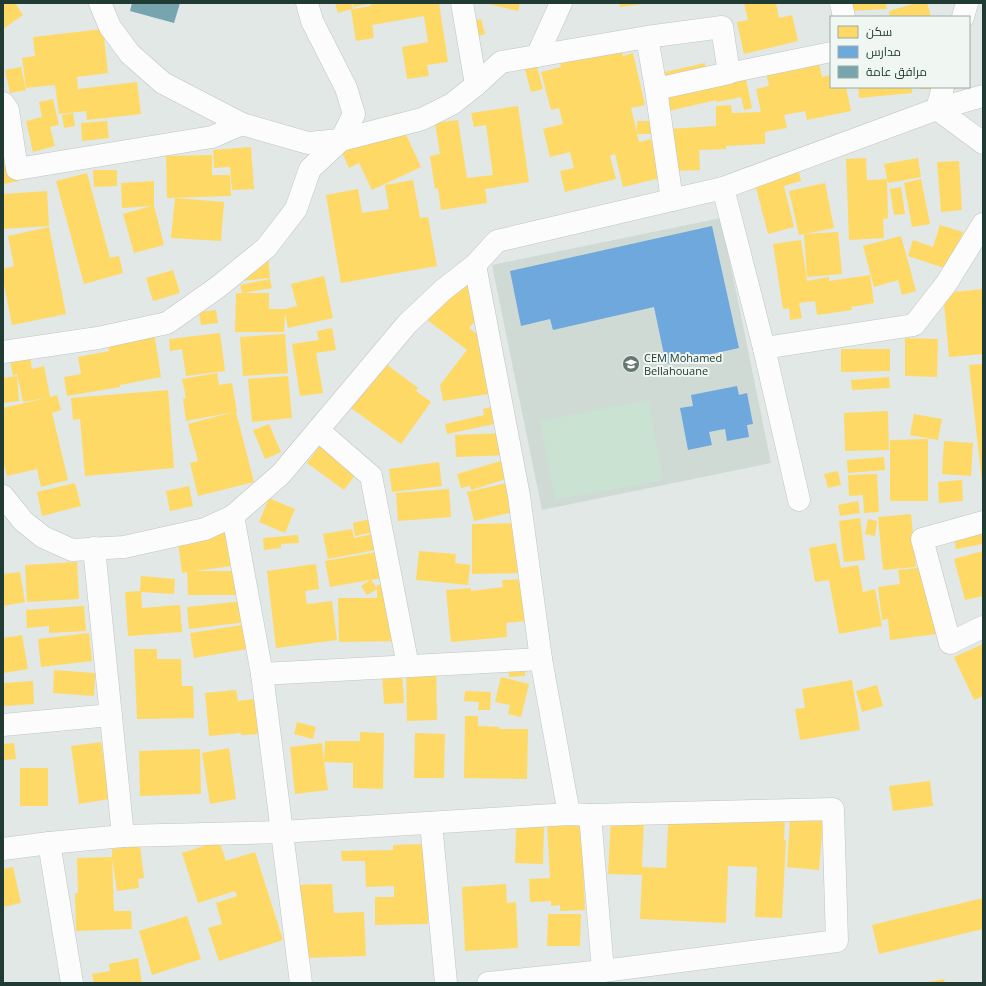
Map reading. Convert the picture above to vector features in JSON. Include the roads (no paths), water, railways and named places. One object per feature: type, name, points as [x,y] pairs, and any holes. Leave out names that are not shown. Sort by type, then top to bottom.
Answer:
[{"type":"street","points":[[100,3],[110,27],[130,54],[163,84],[242,124],[308,143],[340,140],[422,119],[452,104],[476,85],[500,62],[647,37],[722,27],[729,73]]},
{"type":"street","points":[[3,352],[98,338],[167,322],[218,287],[266,248],[296,209],[310,169],[340,140],[354,114],[346,88],[312,21],[307,3]]},
{"type":"street","points":[[462,3],[476,85]]},
{"type":"street","points":[[537,56],[561,3]]},
{"type":"street","points":[[841,3],[844,16]]},
{"type":"street","points":[[963,16],[967,3]]},
{"type":"street","points":[[647,37],[672,200]]},
{"type":"street","points":[[656,89],[830,52]]},
{"type":"street","points":[[937,109],[943,88]]},
{"type":"street","points":[[3,496],[23,521],[43,537],[72,550],[124,547],[205,529],[233,516],[281,474],[407,324],[443,290],[475,265],[497,241],[723,188],[937,109],[983,96]]},
{"type":"street","points":[[3,103],[8,110],[8,146],[18,169],[212,137],[242,124]]},
{"type":"street","points":[[937,109],[983,143]]},
{"type":"street","points":[[723,188],[764,348],[799,500]]},
{"type":"street","points":[[764,348],[914,325],[946,284],[983,224]]},
{"type":"street","points":[[475,265],[519,496],[541,659],[580,814],[603,971]]},
{"type":"street","points":[[318,430],[371,476],[408,666]]},
{"type":"street","points":[[233,516],[262,674],[301,983]]},
{"type":"street","points":[[983,522],[922,539],[950,643],[983,626]]},
{"type":"street","points":[[94,548],[123,836]]},
{"type":"street","points":[[262,674],[541,659]]},
{"type":"street","points":[[3,725],[111,715]]},
{"type":"street","points":[[3,849],[123,836],[281,832],[580,814],[833,809],[837,941],[603,971],[488,983]]},
{"type":"street","points":[[431,823],[446,983]]},
{"type":"street","points":[[49,843],[72,983]]},
{"type":"place","name":"CEM Mohamed Bellahouane","points":[[631,364]]}]
